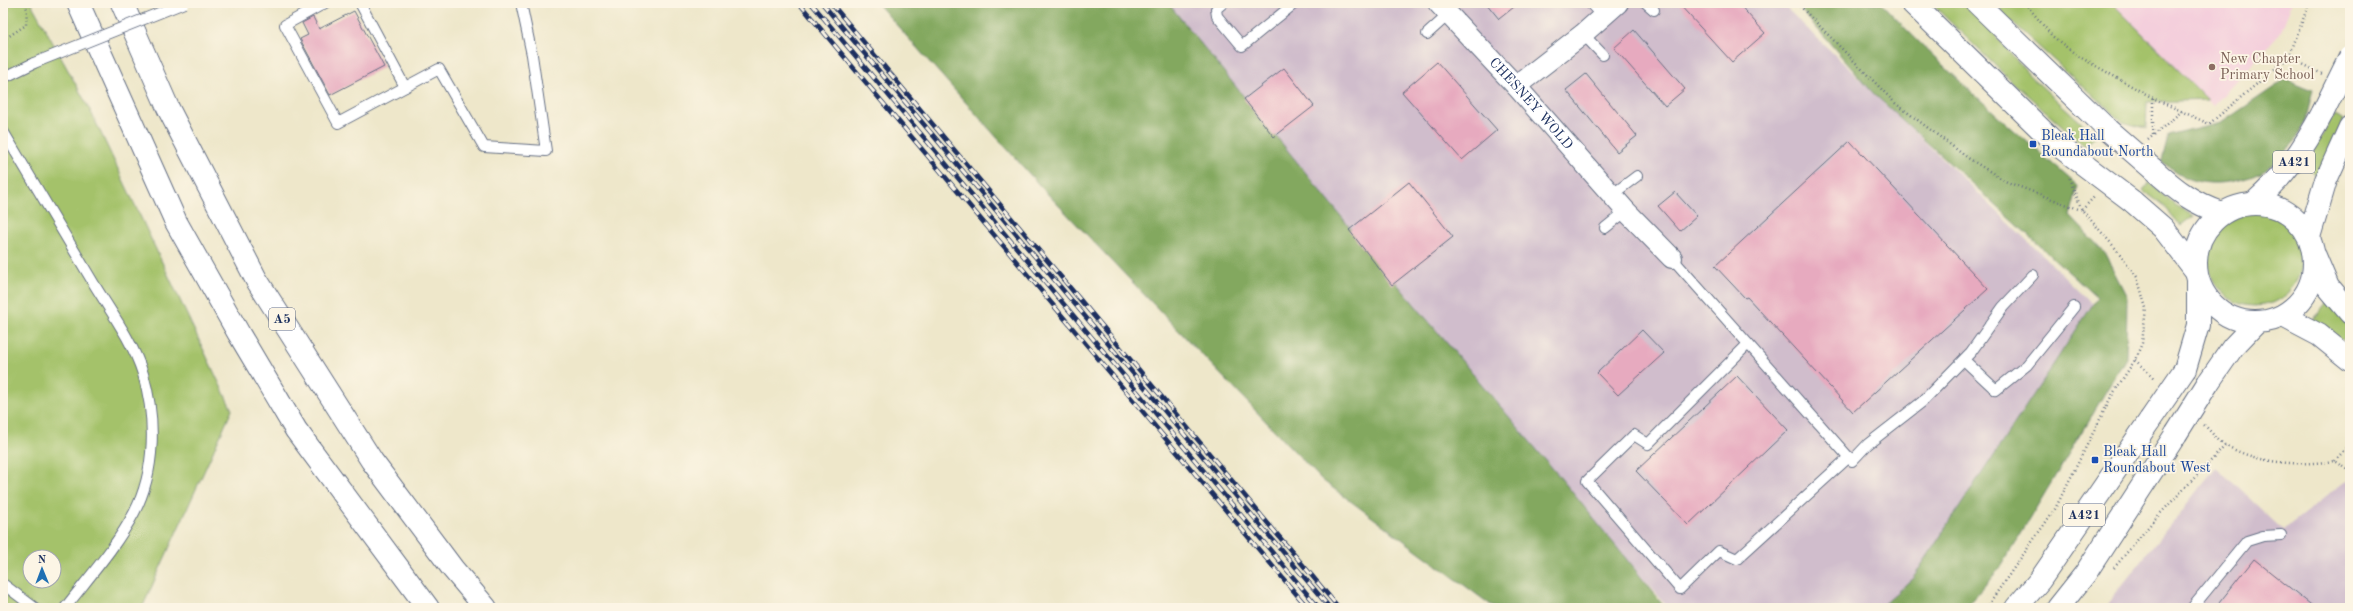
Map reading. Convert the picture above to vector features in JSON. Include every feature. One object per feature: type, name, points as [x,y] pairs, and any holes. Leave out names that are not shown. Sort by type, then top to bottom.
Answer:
[{"type":"main road","points":[[78,3],[176,222],[239,334],[296,430],[428,608]]},
{"type":"main road","name":"A5","points":[[122,3],[168,108],[256,279],[372,461],[453,569],[486,608]]},
{"type":"main road","points":[[1912,3],[2055,143],[2132,201],[2163,228],[2197,277]]},
{"type":"main road","points":[[1976,3],[2108,130],[2180,194],[2199,205],[2222,213]]},
{"type":"main road","name":"A421","points":[[2254,204],[2290,167],[2304,147],[2350,57]]},
{"type":"main road","name":"A421","points":[[2197,277],[2207,298],[2220,312],[2237,320],[2256,323],[2270,321],[2283,316],[2298,305],[2308,290],[2314,272],[2311,245],[2326,180],[2350,127]]},
{"type":"main road","name":"A421","points":[[2016,608],[2040,580],[2185,369],[2198,325],[2196,255],[2200,239],[2209,225],[2222,213],[2237,206],[2254,204],[2271,206],[2286,212],[2299,223],[2311,245],[2328,287],[2350,313]]},
{"type":"main road","points":[[2283,316],[2319,335],[2350,360]]},
{"type":"main road","name":"A421","points":[[2058,608],[2085,574],[2232,347],[2256,323]]},
{"type":"street","points":[[1516,86],[1583,34],[1596,9],[1618,3]]},
{"type":"street","name":"CHESNEY WOLD","points":[[1443,9],[1516,86],[1613,194],[1626,211],[1672,258]]},
{"type":"lane","points":[[3,78],[34,63],[184,3]]},
{"type":"lane","points":[[325,3],[285,25],[338,123],[439,69],[484,147],[546,151],[532,55],[521,3]]},
{"type":"lane","points":[[360,3],[406,87]]},
{"type":"lane","points":[[1222,3],[1216,9],[1217,16],[1242,46],[1296,3]]},
{"type":"lane","name":"CHESNEY WOLD","points":[[1427,34],[1443,9]]},
{"type":"lane","points":[[1583,34],[1604,55]]},
{"type":"lane","points":[[3,130],[125,336],[143,374],[151,418],[151,456],[145,483],[135,512],[114,545],[65,608]]},
{"type":"lane","points":[[1613,194],[1637,176]]},
{"type":"lane","points":[[1605,228],[1626,211]]},
{"type":"lane","points":[[1672,258],[1852,461],[1868,444],[1922,402],[1964,360],[2003,307],[2033,275]]},
{"type":"lane","points":[[1964,360],[1996,390],[2027,365],[2074,307]]},
{"type":"lane","points":[[1748,344],[1648,444],[1634,435],[1587,481],[1680,589],[1720,551],[1737,559],[1849,457]]},
{"type":"lane","points":[[2192,608],[2247,541],[2263,536],[2281,535]]},
{"type":"lane","points":[[3,584],[35,608]]},
{"type":"path","points":[[3,40],[26,25],[27,9],[25,3]]},
{"type":"path","points":[[1797,3],[1895,103],[1968,158],[2007,182],[2082,210],[2117,250],[2137,277],[2146,308],[2142,343],[2135,360],[2111,397],[2055,509],[1986,608]]},
{"type":"path","points":[[2025,3],[2052,36],[2078,56],[2153,98],[2209,124],[2289,57],[2309,3]]},
{"type":"path","points":[[2153,98],[2153,135],[2182,111]]},
{"type":"path","points":[[2135,360],[2158,381]]},
{"type":"path","points":[[2203,424],[2225,446],[2270,462],[2314,464],[2335,461],[2350,471]]},
{"type":"path","points":[[2335,461],[2350,443]]},
{"type":"path","points":[[2110,572],[2155,518],[2225,446]]},
{"type":"shaded area","points":[[1157,3],[1781,3],[2096,307],[1914,580],[1883,608],[1669,608],[1392,292]]},
{"type":"shaded area","name":"New Chapter Primary School","points":[[2112,3],[2292,3],[2280,34],[2213,106]]},
{"type":"shaded area","points":[[2216,467],[2283,530],[2347,480],[2350,482],[2350,608],[2104,608]]},
{"type":"green space","points":[[3,3],[31,3],[91,112],[232,410],[142,608],[3,608]]},
{"type":"green space","points":[[877,3],[1168,3],[1366,247],[1564,482],[1666,608],[1495,608],[1322,480],[1041,187]]},
{"type":"green space","points":[[1795,3],[1881,3],[1928,51],[2002,120],[2078,186],[2070,216],[2104,252],[2127,297],[2126,358],[2000,568],[1965,608],[1879,608],[1913,578],[2097,298],[1873,93]]},
{"type":"green space","points":[[1931,3],[1968,3],[2029,75],[2096,136],[2085,146],[2008,78]]},
{"type":"green space","points":[[1998,3],[2112,3],[2208,100],[2147,102],[2146,128],[2122,122],[2006,17]]},
{"type":"green space","points":[[2286,79],[2313,90],[2305,121],[2298,137],[2283,155],[2266,170],[2254,176],[2240,180],[2211,183],[2184,177],[2172,170],[2162,160],[2168,136],[2221,123]]},
{"type":"green space","points":[[2334,115],[2344,120],[2318,176],[2305,165]]},
{"type":"green space","points":[[2149,183],[2177,207],[2194,216],[2181,226],[2165,207],[2143,190]]},
{"type":"green space","points":[[2255,212],[2273,216],[2288,226],[2298,241],[2302,259],[2298,277],[2288,292],[2273,302],[2255,306],[2237,302],[2222,292],[2212,277],[2208,259],[2212,241],[2222,226],[2237,216]]},
{"type":"green space","points":[[2328,301],[2350,327],[2350,344],[2311,321]]},
{"type":"building","points":[[1486,3],[1519,3],[1499,19]]},
{"type":"building","points":[[1678,3],[1738,3],[1765,33],[1732,62]]},
{"type":"building","points":[[354,11],[384,67],[330,95],[300,39],[308,35],[302,23],[313,17],[319,29]]},
{"type":"building","points":[[1634,30],[1685,89],[1665,106],[1614,48]]},
{"type":"building","points":[[1437,62],[1497,130],[1462,160],[1402,92]]},
{"type":"building","points":[[1284,68],[1314,106],[1274,137],[1244,99]]},
{"type":"building","points":[[1586,74],[1637,136],[1617,152],[1566,90]]},
{"type":"building","points":[[1850,141],[1988,289],[1853,412],[1747,297],[1745,298],[1715,266]]},
{"type":"building","points":[[1409,182],[1453,237],[1392,285],[1349,230]]},
{"type":"building","points":[[1675,192],[1697,216],[1680,231],[1658,206]]},
{"type":"building","points":[[1642,330],[1664,353],[1618,395],[1597,373]]},
{"type":"building","points":[[1737,376],[1788,430],[1688,525],[1636,471]]},
{"type":"building","points":[[2254,559],[2315,608],[2215,608]]},
{"type":"railway","points":[[799,3],[1308,608]]},
{"type":"railway","points":[[811,3],[1319,608]]},
{"type":"railway","points":[[822,3],[1330,608]]},
{"type":"railway","points":[[831,3],[1339,608]]},
{"type":"place","name":"New Chapter Primary School","points":[[2212,67]]},
{"type":"place","name":"Bleak Hall Roundabout North","points":[[2033,144]]},
{"type":"place","name":"Bleak Hall Roundabout West","points":[[2095,460]]}]
